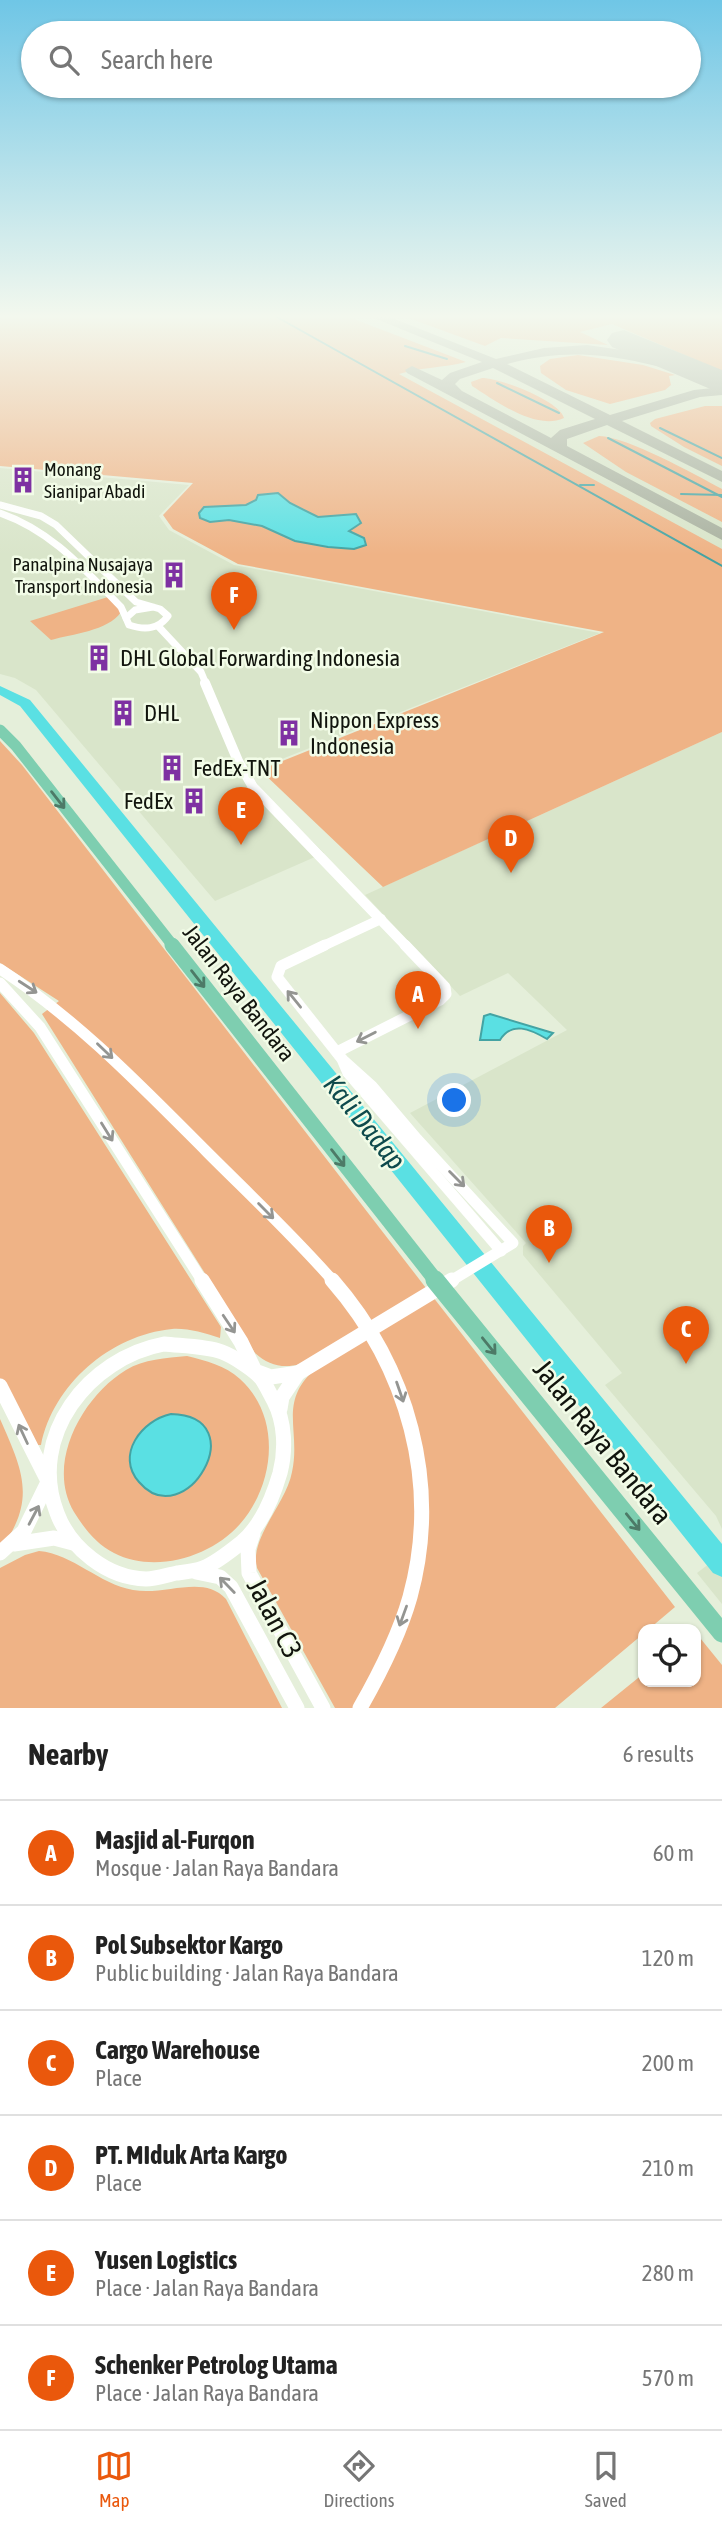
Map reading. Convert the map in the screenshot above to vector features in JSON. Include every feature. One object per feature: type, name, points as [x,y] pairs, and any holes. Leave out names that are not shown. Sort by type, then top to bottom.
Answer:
[{"type":"main road","name":"Jalan Raya Bandara","points":[[0,730],[16,746],[431,1275],[718,1628]]},
{"type":"street","points":[[0,505],[43,517],[67,534],[136,602],[167,614],[166,621],[158,626],[129,625],[121,607],[52,538],[30,522],[0,513]]},
{"type":"street","points":[[30,522],[43,517]]},
{"type":"street","points":[[52,538],[67,534]]},
{"type":"street","points":[[126,618],[135,610],[153,607]]},
{"type":"street","points":[[158,626],[201,673],[237,761],[253,787],[440,981],[446,994],[440,1000],[340,1056]]},
{"type":"street","name":"Jalan Raya Bandara","points":[[255,1371],[271,1377],[298,1373],[513,1242],[483,1207],[413,1142],[348,1073],[340,1056],[280,982],[277,972],[285,964],[381,919]]},
{"type":"street","points":[[0,969],[54,1006],[121,1066],[319,1265],[360,1316],[390,1366],[410,1420],[416,1454],[418,1555],[410,1595],[394,1640],[360,1708]]},
{"type":"street","points":[[0,983],[40,1027],[270,1391],[280,1412],[285,1433],[283,1473],[274,1498],[257,1524],[227,1556],[188,1573],[145,1579],[120,1573],[95,1562],[73,1543],[59,1520],[48,1482],[0,1386]]},
{"type":"street","name":"Jalan Raya Bandara","points":[[413,1142],[500,1251]]},
{"type":"street","points":[[7,1548],[37,1511],[48,1482],[52,1449],[66,1413],[95,1376],[130,1354],[163,1344],[187,1344],[233,1357],[255,1371]]},
{"type":"street","name":"Jalan Raya Bandara","points":[[280,1412],[282,1397],[298,1373]]},
{"type":"street","name":"Jalan C3","points":[[257,1524],[248,1549],[249,1573],[323,1708]]},
{"type":"street","points":[[7,1548],[54,1538],[73,1543]]},
{"type":"street","name":"Jalan C3","points":[[188,1573],[212,1574],[230,1587],[297,1708]]},
{"type":"shaded area","points":[[0,396],[439,396],[722,549],[722,732],[383,887],[260,770],[604,632],[238,564],[173,529],[163,515],[193,483],[0,466]]},
{"type":"shaded area","points":[[426,396],[722,396],[722,573],[499,451]]},
{"type":"shaded area","points":[[488,396],[536,396],[560,411],[564,418],[541,421],[528,418]]},
{"type":"shaded area","points":[[584,396],[643,396],[610,404]]},
{"type":"shaded area","points":[[705,406],[722,406],[722,466],[684,447],[650,423],[655,419]]},
{"type":"shaded area","points":[[599,436],[643,449],[722,489],[722,522],[626,472],[583,443]]},
{"type":"shaded area","points":[[0,468],[189,485],[159,516],[169,530],[234,565],[600,633],[249,772],[263,792],[324,853],[215,901],[36,690],[15,678],[0,674]]},
{"type":"shaded area","points":[[108,597],[121,612],[99,628],[51,640],[30,621]]},
{"type":"shaded area","points":[[722,732],[722,1529],[716,1516],[605,1385],[622,1373],[523,1255],[523,1246],[526,1243],[410,1113],[567,1030],[508,973],[460,996],[365,895]]},
{"type":"shaded area","points":[[0,741],[22,765],[426,1288],[300,1364],[276,1365],[255,1353],[42,1014],[59,1001],[0,963]]},
{"type":"shaded area","points":[[0,993],[34,1033],[221,1327],[220,1338],[190,1330],[172,1329],[127,1341],[106,1353],[71,1384],[58,1402],[41,1445],[32,1445],[0,1378]]},
{"type":"shaded area","points":[[433,1297],[675,1607],[655,1624],[638,1624],[638,1638],[555,1708],[335,1708],[257,1568],[256,1557],[263,1533],[283,1496],[292,1472],[294,1406],[303,1382],[314,1370]]},
{"type":"shaded area","points":[[187,1356],[228,1370],[253,1394],[263,1412],[269,1451],[261,1490],[240,1524],[214,1545],[182,1559],[164,1562],[130,1559],[114,1553],[96,1540],[74,1512],[66,1493],[66,1452],[83,1413],[110,1382],[140,1363]]},
{"type":"shaded area","points":[[0,1419],[20,1470],[22,1500],[12,1532],[0,1550]]},
{"type":"shaded area","points":[[39,1551],[51,1553],[109,1582],[133,1590],[195,1587],[217,1592],[226,1599],[282,1708],[0,1708],[0,1568]]},
{"type":"shaded area","points":[[722,1554],[722,1604],[697,1573]]},
{"type":"shaded area","points":[[701,1639],[722,1665],[722,1708],[601,1708],[638,1678],[638,1687],[701,1687]]},
{"type":"water","points":[[278,493],[290,503],[318,517],[356,514],[361,523],[349,531],[364,538],[366,545],[354,549],[328,547],[295,541],[262,526],[229,520],[210,522],[200,518],[199,513],[204,507],[246,505],[256,500],[258,495]]},
{"type":"water","points":[[490,1014],[553,1033],[547,1039],[528,1030],[516,1029],[510,1030],[500,1040],[480,1040],[484,1016]]},
{"type":"water","points":[[171,1414],[196,1420],[208,1433],[210,1451],[204,1469],[192,1485],[175,1494],[157,1495],[139,1482],[132,1472],[131,1450],[135,1440],[150,1423]]},
{"type":"waterway","points":[[418,396],[722,566]]},
{"type":"waterway","points":[[523,396],[559,413]]},
{"type":"waterway","points":[[660,428],[722,458]]},
{"type":"waterway","points":[[608,438],[718,495]]},
{"type":"waterway","points":[[580,485],[594,485]]},
{"type":"waterway","points":[[681,494],[718,495]]},
{"type":"waterway","points":[[718,495],[722,495]]},
{"type":"waterway","points":[[718,495],[722,497]]},
{"type":"waterway","name":"Kali Dadap","points":[[0,690],[25,703],[722,1564]]},
{"type":"taxiway","points":[[460,396],[722,535]]},
{"type":"taxiway","points":[[559,396],[608,420]]},
{"type":"taxiway","points":[[608,420],[690,396]]},
{"type":"taxiway","points":[[559,447],[559,437],[565,433],[608,420]]},
{"type":"taxiway","points":[[608,420],[722,477]]},
{"type":"place","name":"Monang Sianipar Abadi","points":[[23,480]]},
{"type":"place","name":"Panalpina Nusajaya Transport Indonesia","points":[[174,575]]},
{"type":"place","name":"Schenker Petrolog Utama","points":[[234,630]]},
{"type":"place","name":"DHL Global Forwarding Indonesia","points":[[99,658]]},
{"type":"place","name":"DHL","points":[[123,713]]},
{"type":"place","name":"Nippon Express Indonesia","points":[[289,733]]},
{"type":"place","name":"FedEx-TNT","points":[[172,768]]},
{"type":"place","name":"FedEx","points":[[194,801]]},
{"type":"place","name":"Yusen Logistics","points":[[241,845]]},
{"type":"place","name":"PT. MIduk Arta Kargo","points":[[511,873]]},
{"type":"place","name":"Masjid al-Furqon","points":[[418,1029]]},
{"type":"place","name":"Pol Subsektor Kargo","points":[[549,1263]]},
{"type":"place","name":"Cargo Warehouse","points":[[686,1364]]}]
